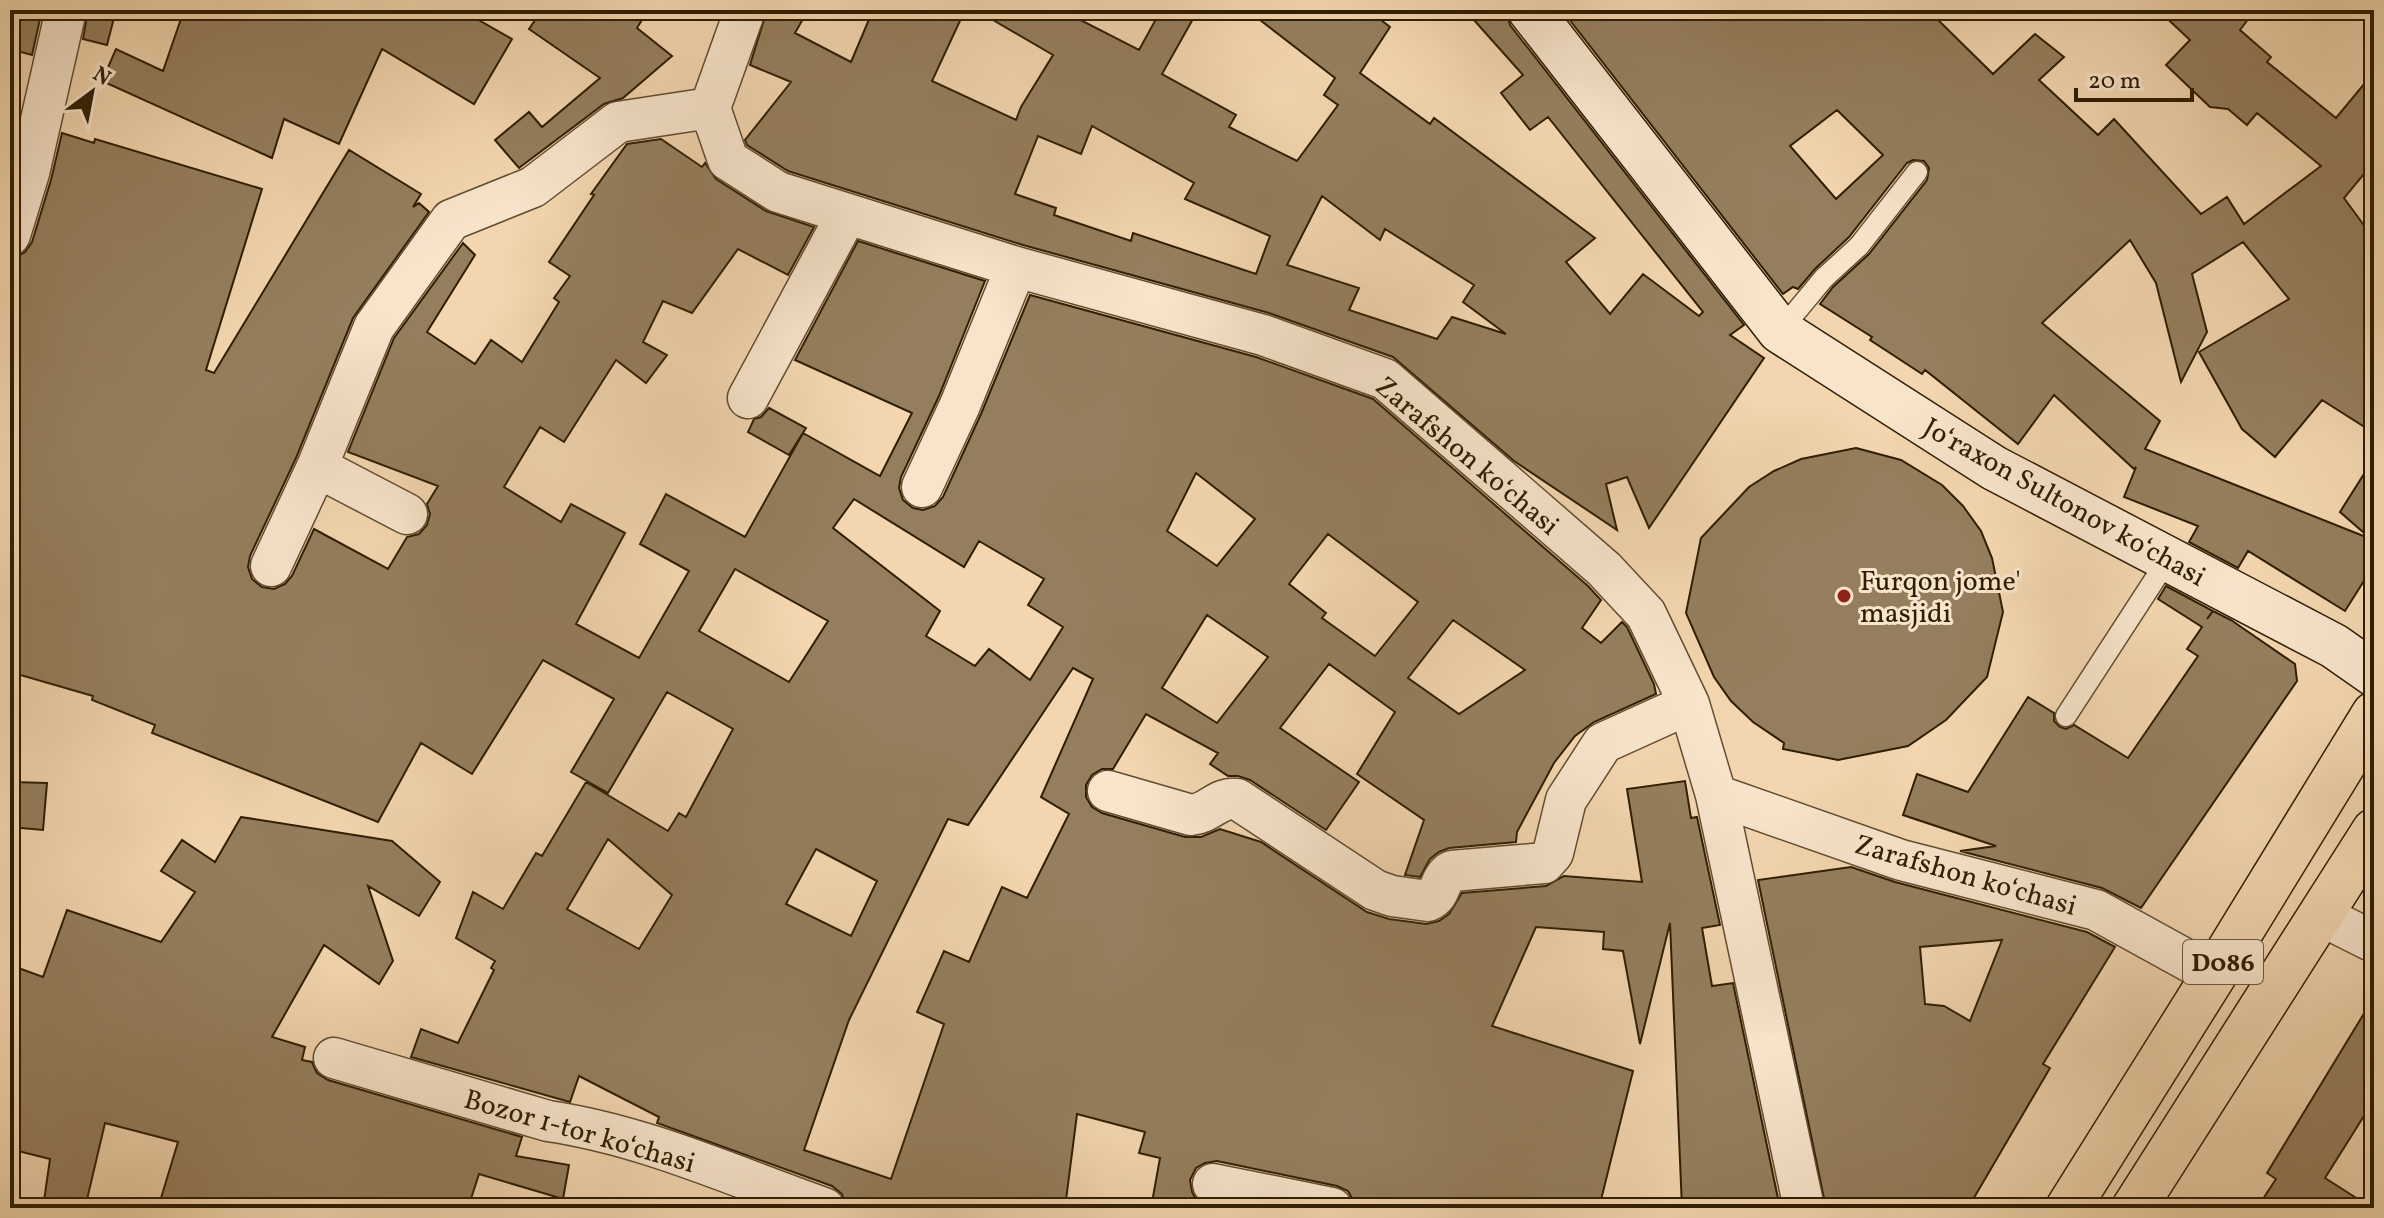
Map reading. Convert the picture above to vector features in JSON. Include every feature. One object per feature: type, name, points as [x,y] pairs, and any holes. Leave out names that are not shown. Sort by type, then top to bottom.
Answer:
[{"type":"main road","name":"D086","points":[[2068,1208],[2374,714]]},
{"type":"main road","name":"D086","points":[[2134,1208],[2374,831]]},
{"type":"street","points":[[10,235],[29,173],[66,10]]},
{"type":"street","points":[[271,566],[317,467],[374,327],[451,220],[533,187],[618,122],[710,108],[745,10]]},
{"type":"street","name":"Joʻraxon Sultonov koʻchasi","points":[[1543,21],[1780,331],[1994,468],[2334,646],[2374,674]]},
{"type":"street","name":"Zarafshon koʻchasi","points":[[710,108],[728,160],[778,192],[1016,267],[1263,335],[1385,379],[1604,569],[1646,614],[1689,704],[1716,795],[1901,860],[2096,910],[2214,975]]},
{"type":"street","points":[[748,398],[847,214]]},
{"type":"street","points":[[922,487],[960,405],[1016,267]]},
{"type":"street","points":[[317,467],[407,514]]},
{"type":"street","points":[[1108,791],[1191,815],[1204,812],[1224,800],[1237,799],[1383,894],[1428,901],[1438,894],[1443,878],[1452,871],[1544,863],[1548,860],[1553,853],[1566,800],[1603,743],[1689,704]]},
{"type":"street","points":[[1716,795],[1804,1208]]},
{"type":"street","points":[[2320,915],[2374,942]]},
{"type":"street","name":"Bozor 1-tor koʻchasi","points":[[334,1058],[548,1121],[638,1141],[824,1208]]},
{"type":"street","points":[[1213,1184],[1332,1208]]},
{"type":"lane","points":[[1780,331],[1824,278],[1859,246],[1917,172]]},
{"type":"lane","points":[[2066,716],[2168,559]]},
{"type":"building","points":[[10,10],[42,10],[32,55],[10,49]]},
{"type":"building","points":[[88,10],[116,10],[107,45],[83,39]]},
{"type":"building","points":[[184,10],[461,10],[512,39],[474,104],[382,49],[339,144],[284,119],[272,158],[102,81],[116,49],[163,71]]},
{"type":"building","points":[[542,10],[648,10],[637,28],[672,56],[623,98],[604,104],[519,168],[495,140],[529,112],[542,127],[600,78],[529,29]]},
{"type":"building","points":[[767,10],[808,10],[795,33],[851,62],[873,10],[965,10],[932,81],[1016,120],[1053,55],[976,10],[1061,10],[1139,50],[1161,10],[1198,10],[1162,74],[1236,115],[1229,127],[1297,161],[1338,105],[1324,95],[1335,78],[1247,10],[1368,10],[1390,27],[1360,73],[1430,124],[1434,118],[1595,238],[1566,262],[1610,314],[1643,274],[1699,316],[1703,312],[1548,117],[1530,130],[1501,93],[1523,75],[1465,10],[1506,10],[1510,25],[1744,325],[1730,335],[1764,358],[1649,528],[1627,477],[1606,484],[1617,530],[1514,461],[1393,357],[1269,313],[1023,245],[788,171],[747,145],[745,140],[791,82],[750,65]],"holes":[[[1092,126],[1194,183],[1185,199],[1270,236],[1256,274],[1133,233],[1131,241],[1054,215],[1056,208],[1015,194],[1038,136],[1081,154]],[[1322,196],[1380,240],[1385,229],[1474,285],[1463,302],[1506,334],[1452,317],[1437,339],[1349,310],[1359,288],[1287,265]]]},
{"type":"building","points":[[1562,10],[1928,10],[1993,74],[2035,34],[2064,57],[2039,80],[2098,135],[2114,119],[2201,214],[2227,197],[2244,224],[2321,166],[2257,113],[2247,125],[2228,109],[2210,107],[2166,65],[2190,40],[2158,10],[2255,10],[2240,30],[2271,57],[2267,62],[2336,118],[2374,72],[2374,162],[2344,198],[2374,239],[2374,433],[2322,400],[2275,457],[2242,429],[2199,352],[2289,299],[2243,242],[2192,274],[2207,332],[2181,382],[2156,283],[2130,240],[2042,323],[2160,421],[2145,449],[2371,539],[2340,512],[2374,458],[2374,565],[2345,611],[2248,551],[2238,568],[2189,542],[2198,526],[2124,497],[2136,467],[2134,469],[2054,395],[2018,444],[1925,370],[1922,374],[1820,304],[1833,287],[1869,254],[1927,180],[1929,168],[1924,161],[1907,163],[1849,237],[1798,289],[1793,287],[1783,294]],"holes":[[[1837,110],[1883,155],[1836,199],[1790,146]]]},
{"type":"building","points":[[10,118],[18,120],[10,153]]},
{"type":"building","points":[[62,133],[94,143],[95,139],[262,189],[206,370],[214,373],[349,150],[421,194],[413,207],[419,203],[429,212],[353,318],[296,458],[250,556],[248,567],[252,579],[262,587],[274,589],[292,576],[314,529],[388,569],[407,537],[419,534],[427,525],[430,514],[427,504],[438,486],[348,452],[394,338],[463,243],[475,255],[427,332],[475,364],[491,340],[522,362],[559,302],[554,298],[570,276],[549,262],[594,195],[591,194],[627,144],[661,139],[702,167],[705,163],[716,179],[766,211],[814,227],[788,275],[738,249],[692,313],[663,301],[643,342],[667,355],[646,383],[616,360],[564,442],[540,427],[504,487],[561,522],[571,504],[625,533],[576,624],[639,658],[689,571],[640,544],[666,494],[745,537],[803,433],[880,476],[912,413],[795,360],[858,241],[985,281],[939,396],[901,477],[899,488],[903,500],[913,508],[923,510],[935,506],[943,497],[1030,295],[1256,357],[1373,399],[1588,586],[1601,600],[1582,628],[1601,643],[1622,622],[1654,684],[1656,694],[1594,722],[1575,736],[1554,763],[1517,832],[1516,842],[1449,848],[1430,859],[1420,877],[1405,875],[1424,820],[1357,774],[1395,712],[1329,664],[1280,728],[1359,782],[1326,830],[1250,780],[1228,776],[1210,764],[1218,753],[1146,714],[1113,769],[1102,769],[1092,775],[1086,785],[1086,797],[1092,807],[1102,813],[1185,837],[1201,837],[1220,829],[1261,842],[1367,912],[1389,919],[1426,924],[1439,921],[1449,914],[1462,893],[1546,886],[1564,876],[1642,882],[1627,789],[1685,781],[1691,818],[1697,817],[1720,925],[1702,928],[1712,986],[1733,983],[1780,1208],[1682,1208],[1670,923],[1640,1044],[1623,951],[1603,949],[1604,932],[1536,927],[1492,1026],[1633,1071],[1599,1208],[1354,1208],[1348,1191],[1337,1186],[1217,1161],[1196,1168],[1190,1180],[1197,1201],[1216,1208],[1151,1208],[1160,1158],[1139,1153],[1145,1132],[1077,1114],[1065,1208],[846,1208],[842,1194],[832,1186],[657,1123],[659,1117],[579,1076],[570,1102],[411,1057],[421,1029],[458,1043],[494,970],[491,968],[495,961],[456,938],[473,892],[503,909],[536,853],[542,856],[586,782],[668,831],[679,813],[686,817],[733,729],[667,692],[608,793],[571,772],[614,699],[543,660],[472,774],[421,743],[378,822],[152,733],[155,725],[92,700],[93,696],[10,672],[10,257],[25,252],[32,242]],"holes":[[[1196,473],[1255,519],[1217,566],[1167,531]],[[854,499],[964,567],[979,541],[1044,579],[1028,605],[1063,627],[1030,680],[989,649],[975,666],[926,636],[940,611],[833,528]],[[1328,534],[1418,602],[1375,656],[1322,618],[1326,613],[1289,584]],[[735,569],[828,621],[789,682],[699,631]],[[1207,615],[1268,657],[1217,723],[1162,688]],[[1453,620],[1525,670],[1459,714],[1408,678]],[[1073,668],[1093,679],[1041,797],[1069,814],[1027,898],[1002,887],[969,962],[944,951],[917,1012],[944,1024],[891,1179],[804,1150],[849,1020],[948,819],[968,825]],[[608,839],[672,895],[639,949],[567,909]],[[816,849],[877,881],[851,936],[786,904]]]},
{"type":"building","points":[[769,408],[806,428],[789,455],[748,432],[754,419],[761,417]]},
{"type":"building","name":"Furqon jome' masjidi","points":[[1856,448],[1901,460],[1942,485],[1963,506],[1981,531],[1992,558],[2003,612],[1987,677],[1946,720],[1908,746],[1838,760],[1783,749],[1784,743],[1753,722],[1731,701],[1714,677],[1686,613],[1701,538],[1749,487],[1801,459]]},
{"type":"building","points":[[2166,586],[2231,620],[2295,664],[2297,681],[2141,908],[2102,888],[1960,851],[1996,846],[1903,815],[1917,774],[1968,792],[2028,697],[2054,713],[2054,721],[2060,727],[2066,729],[2074,725],[2128,758],[2198,656],[2187,649],[2202,627],[2158,599]]},
{"type":"building","points":[[10,782],[47,783],[43,830],[10,827]]},
{"type":"building","points":[[241,817],[392,841],[440,882],[419,916],[368,886],[393,961],[379,984],[324,945],[272,1037],[305,1047],[302,1060],[312,1062],[317,1073],[328,1080],[522,1137],[516,1156],[569,1165],[563,1199],[479,1174],[468,1208],[158,1208],[178,1142],[105,1123],[85,1208],[43,1208],[50,1159],[10,1149],[10,965],[43,977],[67,910],[161,942],[195,892],[161,871],[182,840],[215,862]]},
{"type":"building","points":[[1851,867],[1895,882],[2087,932],[2115,947],[2043,1064],[2050,1068],[1968,1208],[1826,1208],[1758,880]],"holes":[[[2002,940],[1970,1021],[1944,1006],[1925,1004],[1920,947]]]},
{"type":"building","points":[[2374,997],[2374,1100],[2325,1178],[2372,1208],[2257,1208],[2276,1179],[2267,1173]]},
{"type":"place","name":"Furqon jome' masjidi","points":[[1844,596]]}]
